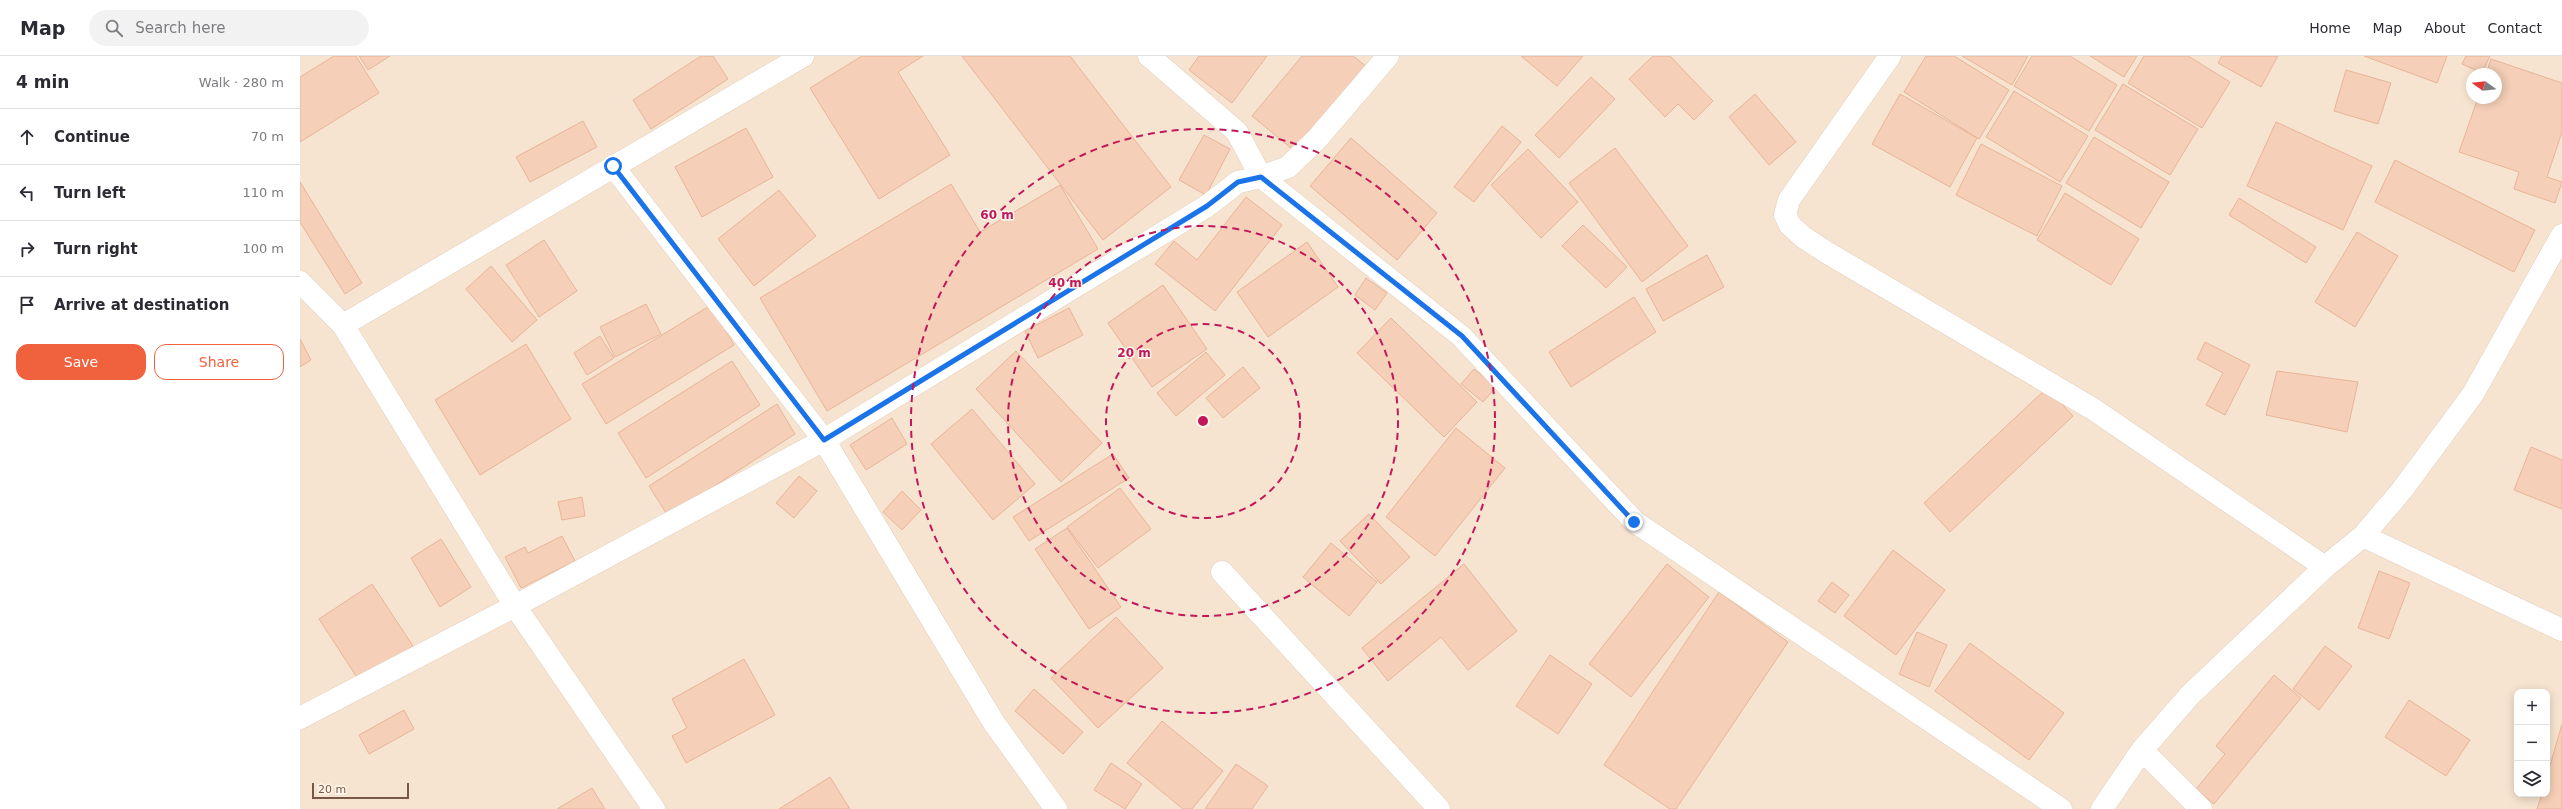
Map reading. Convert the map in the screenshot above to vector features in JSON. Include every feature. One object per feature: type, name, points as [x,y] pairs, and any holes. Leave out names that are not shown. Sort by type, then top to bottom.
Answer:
[{"type":"street","points":[[343,325],[613,166],[804,56]]},
{"type":"street","points":[[1149,56],[1237,132],[1261,177],[1462,336],[1634,522],[2061,809]]},
{"type":"street","points":[[300,718],[515,606],[824,440],[1207,206],[1238,182],[1261,177],[1288,167],[1317,139],[1388,56]]},
{"type":"street","points":[[1890,56],[1789,200],[1785,215],[1790,225],[1826,252],[2093,409],[2325,567]]},
{"type":"street","points":[[613,166],[824,440],[994,723],[1056,809]]},
{"type":"street","points":[[2102,809],[2142,750],[2190,695],[2325,567],[2363,536],[2402,490],[2473,394],[2562,235]]},
{"type":"street","points":[[300,282],[343,325],[515,606],[654,809]]},
{"type":"street","points":[[2363,536],[2562,630]]},
{"type":"street","points":[[1222,572],[1439,809]]},
{"type":"street","points":[[2142,750],[2201,809]]},
{"type":"shaded area","points":[[300,56],[2562,56],[2562,809],[300,809]]},
{"type":"building","points":[[334,56],[356,56],[379,93],[300,142],[300,77]]},
{"type":"building","points":[[359,56],[390,56],[368,70]]},
{"type":"building","points":[[701,56],[713,56],[728,79],[651,129],[633,100]]},
{"type":"building","points":[[862,56],[923,56],[898,72],[950,155],[879,199],[810,88]]},
{"type":"building","points":[[962,56],[1070,56],[1171,187],[1103,240]]},
{"type":"building","points":[[1199,56],[1267,56],[1232,103],[1189,70]]},
{"type":"building","points":[[1302,56],[1353,56],[1367,67],[1297,153],[1252,116]]},
{"type":"building","points":[[1521,56],[1583,56],[1557,86]]},
{"type":"building","points":[[1653,56],[1670,56],[1713,101],[1694,120],[1678,104],[1665,117],[1629,79]]},
{"type":"building","points":[[1926,56],[1954,56],[2009,90],[1979,139],[1904,92]]},
{"type":"building","points":[[1962,56],[2028,56],[2012,85]]},
{"type":"building","points":[[2032,56],[2070,56],[2117,85],[2089,131],[2014,86]]},
{"type":"building","points":[[2090,56],[2137,56],[2124,77]]},
{"type":"building","points":[[2144,56],[2188,56],[2230,82],[2202,128],[2128,83]]},
{"type":"building","points":[[2222,56],[2278,56],[2261,87],[2218,63]]},
{"type":"building","points":[[2364,56],[2447,56],[2437,83]]},
{"type":"building","points":[[2466,56],[2490,56],[2484,68],[2471,68],[2462,64]]},
{"type":"building","points":[[2491,59],[2562,83],[2562,132],[2547,177],[2562,182],[2555,203],[2514,189],[2519,172],[2459,152],[2476,104],[2502,104],[2502,68],[2488,68]]},
{"type":"building","points":[[2346,70],[2391,83],[2378,124],[2334,111]]},
{"type":"building","points":[[1591,77],[1615,99],[1559,158],[1535,135]]},
{"type":"building","points":[[2123,84],[2198,129],[2170,175],[2095,130]]},
{"type":"building","points":[[2014,91],[2088,136],[2060,182],[1986,137]]},
{"type":"building","points":[[1755,94],[1796,142],[1769,165],[1729,117]]},
{"type":"building","points":[[1900,94],[1977,138],[1950,187],[1872,144]]},
{"type":"building","points":[[583,121],[597,147],[530,182],[516,157]]},
{"type":"building","points":[[2276,122],[2372,166],[2343,230],[2247,186]]},
{"type":"building","points":[[1502,126],[1521,142],[1474,202],[1454,187]]},
{"type":"building","points":[[746,128],[773,177],[702,217],[675,167]]},
{"type":"building","points":[[1204,135],[1230,149],[1206,195],[1179,180]]},
{"type":"building","points":[[2094,137],[2169,182],[2141,228],[2066,183]]},
{"type":"building","points":[[1351,138],[1437,213],[1397,260],[1310,186]]},
{"type":"building","points":[[1981,144],[2062,186],[2037,236],[1956,195]]},
{"type":"building","points":[[1615,148],[1688,246],[1642,282],[1569,183]]},
{"type":"building","points":[[1528,149],[1578,202],[1541,238],[1491,185]]},
{"type":"building","points":[[2395,160],[2535,230],[2514,272],[2375,202]]},
{"type":"building","points":[[300,182],[362,283],[345,294],[300,222]]},
{"type":"building","points":[[951,184],[980,232],[1060,185],[1098,249],[827,411],[760,298]]},
{"type":"building","points":[[779,190],[816,236],[754,286],[718,239]]},
{"type":"building","points":[[2065,193],[2139,239],[2111,285],[2037,240]]},
{"type":"building","points":[[1246,197],[1282,225],[1215,311],[1155,264],[1174,241],[1197,260]]},
{"type":"building","points":[[2239,198],[2316,247],[2306,263],[2229,215]]},
{"type":"building","points":[[1583,225],[1627,267],[1606,288],[1562,246]]},
{"type":"building","points":[[2357,232],[2398,256],[2355,327],[2315,302]]},
{"type":"building","points":[[544,240],[577,291],[539,317],[506,265]]},
{"type":"building","points":[[1307,242],[1338,287],[1268,337],[1237,292]]},
{"type":"building","points":[[1707,255],[1724,287],[1663,321],[1646,289]]},
{"type":"building","points":[[491,266],[537,320],[512,342],[466,289]]},
{"type":"building","points":[[1366,278],[1387,293],[1375,310],[1355,295]]},
{"type":"building","points":[[1163,285],[1207,349],[1152,387],[1108,323]]},
{"type":"building","points":[[1634,297],[1656,332],[1571,387],[1549,352]]},
{"type":"building","points":[[646,304],[661,334],[615,357],[600,327]]},
{"type":"building","points":[[711,305],[734,345],[606,424],[582,384]]},
{"type":"building","points":[[1069,308],[1083,335],[1038,358],[1025,331]]},
{"type":"building","points":[[1391,318],[1477,402],[1444,437],[1357,353]]},
{"type":"building","points":[[600,336],[614,358],[587,375],[574,353]]},
{"type":"building","points":[[300,339],[311,360],[300,367]]},
{"type":"building","points":[[2205,342],[2250,365],[2225,415],[2206,405],[2223,373],[2197,359]]},
{"type":"building","points":[[526,344],[571,419],[480,475],[435,400]]},
{"type":"building","points":[[1016,351],[1102,443],[1061,482],[976,389]]},
{"type":"building","points":[[1206,352],[1225,375],[1176,416],[1157,393]]},
{"type":"building","points":[[732,361],[760,405],[646,478],[618,433]]},
{"type":"building","points":[[1243,367],[1260,388],[1223,418],[1206,398]]},
{"type":"building","points":[[1474,369],[1496,387],[1483,402],[1461,384]]},
{"type":"building","points":[[2277,371],[2358,382],[2347,432],[2266,415]]},
{"type":"building","points":[[2047,388],[2073,416],[1950,532],[1924,503]]},
{"type":"building","points":[[777,404],[795,434],[668,516],[649,486]]},
{"type":"building","points":[[972,409],[1035,484],[993,520],[931,444]]},
{"type":"building","points":[[892,418],[907,444],[866,470],[850,445]]},
{"type":"building","points":[[1456,428],[1505,468],[1435,556],[1386,517]]},
{"type":"building","points":[[2531,447],[2562,460],[2562,509],[2514,490]]},
{"type":"building","points":[[1113,454],[1129,478],[1029,541],[1013,517]]},
{"type":"building","points":[[799,476],[817,491],[794,518],[776,503]]},
{"type":"building","points":[[1120,488],[1151,529],[1098,568],[1067,527]]},
{"type":"building","points":[[902,491],[921,510],[902,530],[883,512]]},
{"type":"building","points":[[582,497],[585,516],[562,520],[558,502]]},
{"type":"building","points":[[1369,514],[1410,557],[1381,584],[1340,541]]},
{"type":"building","points":[[1067,528],[1121,607],[1089,629],[1035,549]]},
{"type":"building","points":[[562,536],[575,561],[521,588],[505,557],[525,547],[528,553]]},
{"type":"building","points":[[441,539],[471,587],[440,607],[411,558]]},
{"type":"building","points":[[1331,543],[1377,582],[1349,616],[1303,577]]},
{"type":"building","points":[[1893,550],[1945,590],[1896,655],[1844,616]]},
{"type":"building","points":[[1464,564],[1517,631],[1468,670],[1441,637],[1388,681],[1362,648]]},
{"type":"building","points":[[1667,564],[1709,597],[1631,697],[1589,664]]},
{"type":"building","points":[[2379,571],[2410,583],[2389,639],[2358,628]]},
{"type":"building","points":[[1832,582],[1849,595],[1835,613],[1818,601]]},
{"type":"building","points":[[372,584],[413,646],[360,682],[319,619]]},
{"type":"building","points":[[1719,592],[1788,642],[1676,809],[1670,809],[1604,765]]},
{"type":"building","points":[[1116,617],[1163,668],[1098,728],[1051,678]]},
{"type":"building","points":[[1917,632],[1947,645],[1929,687],[1899,674]]},
{"type":"building","points":[[1970,643],[2064,713],[2029,760],[1935,691]]},
{"type":"building","points":[[2325,646],[2352,666],[2319,710],[2293,689]]},
{"type":"building","points":[[1550,655],[1592,684],[1558,734],[1516,706]]},
{"type":"building","points":[[744,659],[775,715],[686,763],[672,736],[687,728],[672,699]]},
{"type":"building","points":[[2274,675],[2301,698],[2214,804],[2196,789],[2225,754],[2216,746]]},
{"type":"building","points":[[1034,689],[1083,732],[1063,754],[1015,711]]},
{"type":"building","points":[[2409,700],[2470,740],[2446,776],[2385,737]]},
{"type":"building","points":[[404,710],[414,729],[369,754],[359,735]]},
{"type":"building","points":[[1162,721],[1223,771],[1192,809],[1183,809],[1127,763]]},
{"type":"building","points":[[2562,724],[2562,809],[2537,809],[2541,797],[2550,797],[2550,766]]},
{"type":"building","points":[[1111,763],[1142,784],[1125,809],[1094,790]]},
{"type":"building","points":[[1236,764],[1268,786],[1252,809],[1205,809]]},
{"type":"building","points":[[830,777],[850,809],[779,809]]},
{"type":"building","points":[[592,788],[605,809],[557,809]]},
{"type":"route","points":[[613,166],[824,440],[1207,206],[1238,182],[1261,177],[1462,336],[1634,522]]}]
